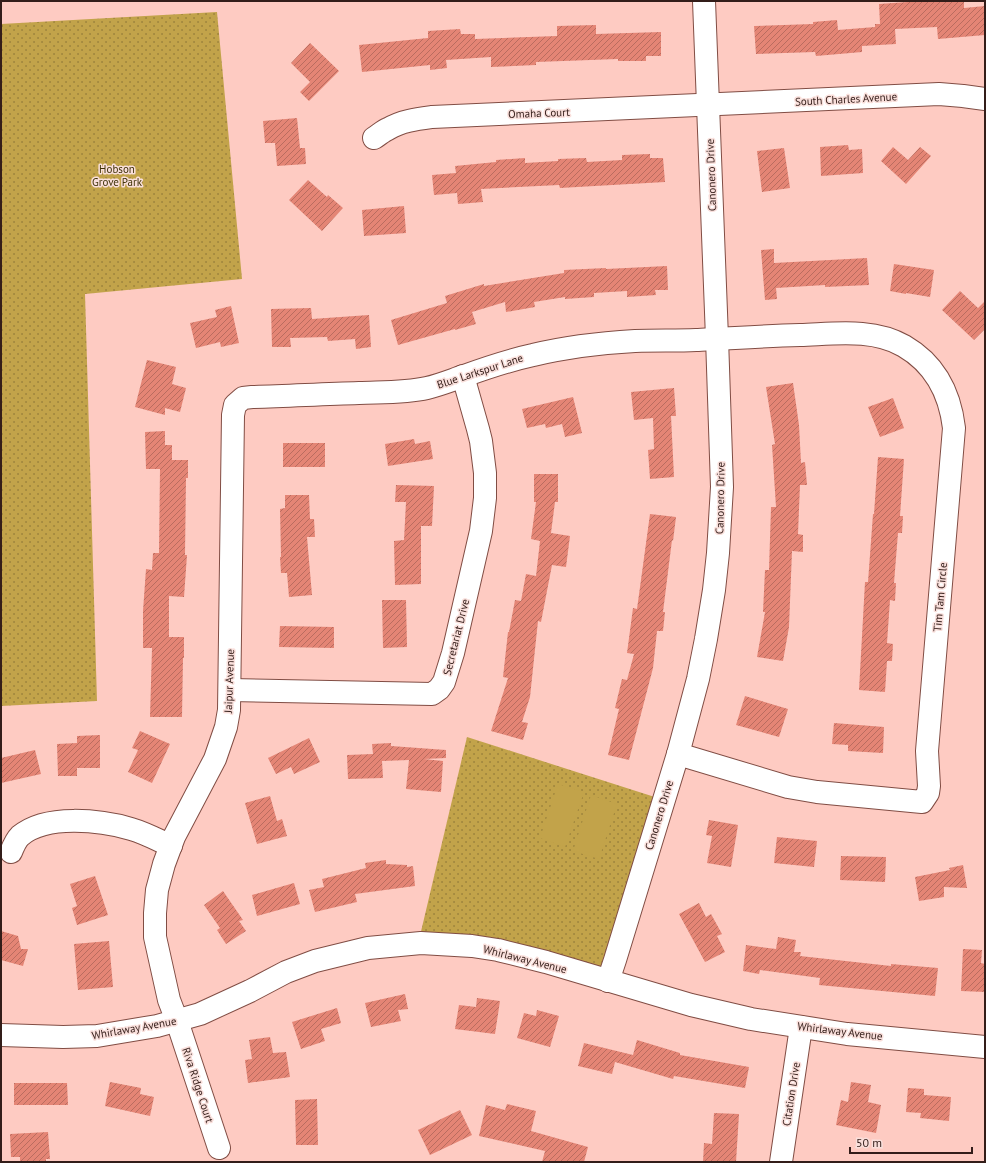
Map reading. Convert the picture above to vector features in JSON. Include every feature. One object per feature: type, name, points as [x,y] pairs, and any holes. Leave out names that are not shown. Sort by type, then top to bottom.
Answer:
[{"type":"street","name":"Canonero Drive","points":[[608,981],[616,960],[678,754],[698,679],[714,590],[718,553],[722,487],[704,1]]},
{"type":"street","name":"South Charles Avenue","points":[[708,105],[940,94],[985,99]]},
{"type":"street","name":"Omaha Court","points":[[374,138],[399,124],[432,117],[708,105]]},
{"type":"street","name":"Tim Tam Circle","points":[[678,754],[788,787],[817,792],[922,802],[928,793],[929,786],[927,751],[954,435],[953,415],[947,395],[929,366],[922,359],[904,346],[882,337],[866,334],[837,334],[717,338]]},
{"type":"street","name":"Blue Larkspur Lane","points":[[243,398],[384,392],[428,388],[489,367],[533,355],[573,347],[635,341],[717,338]]},
{"type":"street","name":"Secretariat Drive","points":[[230,690],[432,694],[439,689],[444,682],[455,645],[481,532],[484,498],[485,473],[481,441],[463,376]]},
{"type":"street","name":"Jaipur Avenue","points":[[178,1021],[167,994],[156,938],[155,913],[157,890],[164,864],[174,837],[215,760],[226,727],[229,710],[233,414],[235,404],[243,398]]},
{"type":"street","points":[[11,852],[19,837],[34,828],[51,823],[73,821],[106,824],[130,829],[171,846]]},
{"type":"street","name":"Whirlaway Avenue","points":[[1,1035],[63,1037],[96,1036],[157,1026],[200,1014],[250,991],[286,972],[315,961],[368,948],[421,943],[472,946],[498,950],[546,962],[691,1005],[751,1019],[847,1034],[985,1047]]},
{"type":"street","name":"Riva Ridge Court","points":[[178,1021],[219,1148]]},
{"type":"street","name":"Citation Drive","points":[[781,1162],[801,1027]]},
{"type":"green space","name":"Hobson Grove Park","points":[[217,12],[242,279],[85,294],[97,701],[1,706],[1,24]]},
{"type":"green space","points":[[467,737],[661,799],[606,977],[419,940]]},
{"type":"green space","points":[[558,784],[584,792],[565,847],[540,838]]},
{"type":"green space","points":[[591,795],[617,804],[599,859],[573,851]]},
{"type":"building","points":[[922,1],[964,1],[964,8],[985,6],[985,35],[938,39],[937,27],[895,29],[896,44],[862,46],[862,52],[816,56],[815,52],[756,54],[754,26],[813,24],[813,22],[837,20],[838,30],[875,27],[875,24],[880,24],[879,4]]},
{"type":"building","points":[[596,25],[596,34],[661,32],[661,56],[646,56],[646,61],[618,61],[618,59],[536,62],[536,65],[491,67],[491,57],[446,60],[447,68],[430,70],[430,65],[362,72],[359,45],[428,38],[428,31],[460,29],[461,34],[475,34],[475,39],[557,36],[557,26]]},
{"type":"building","points":[[310,43],[339,71],[309,101],[300,92],[310,82],[291,63]]},
{"type":"building","points":[[297,118],[300,148],[305,148],[306,164],[277,166],[275,143],[265,143],[263,121]]},
{"type":"building","points":[[848,145],[849,150],[862,149],[863,173],[821,176],[820,147]]},
{"type":"building","points":[[893,147],[908,160],[920,147],[931,156],[906,184],[881,161]]},
{"type":"building","points":[[784,148],[790,188],[762,192],[757,151]]},
{"type":"building","points":[[650,154],[650,158],[663,158],[665,182],[560,188],[559,185],[481,189],[483,202],[458,204],[457,193],[434,195],[432,175],[456,173],[455,166],[496,162],[496,160],[525,158],[525,163],[558,161],[558,159],[586,158],[587,162],[622,160],[622,155]]},
{"type":"building","points":[[308,180],[327,197],[328,195],[343,208],[322,231],[289,200]]},
{"type":"building","points":[[404,206],[406,233],[364,236],[362,210]]},
{"type":"building","points":[[774,249],[774,263],[867,258],[869,285],[825,287],[825,285],[776,288],[777,299],[765,300],[761,250]]},
{"type":"building","points":[[894,264],[934,270],[930,297],[890,291]]},
{"type":"building","points":[[667,266],[668,290],[655,290],[656,295],[627,297],[627,291],[594,293],[594,297],[565,299],[565,297],[534,302],[535,307],[506,312],[505,302],[472,312],[476,324],[398,345],[391,320],[447,303],[445,296],[484,284],[484,286],[564,273],[564,270]]},
{"type":"building","points":[[960,291],[978,308],[985,301],[985,329],[974,340],[942,310]]},
{"type":"building","points":[[231,306],[239,343],[221,347],[220,342],[196,348],[190,323],[217,317],[215,310]]},
{"type":"building","points":[[311,308],[312,319],[369,315],[371,347],[356,349],[355,339],[328,341],[327,337],[290,338],[291,347],[272,347],[271,309]]},
{"type":"building","points":[[147,360],[176,367],[172,384],[186,388],[180,412],[165,408],[165,415],[135,407]]},
{"type":"building","points":[[793,383],[799,425],[801,463],[805,462],[807,485],[800,485],[798,534],[803,535],[803,552],[792,551],[789,627],[783,661],[757,657],[765,612],[763,612],[765,570],[769,570],[771,507],[776,507],[772,445],[775,444],[766,387]]},
{"type":"building","points":[[674,388],[676,416],[671,416],[674,477],[650,479],[648,450],[654,449],[653,418],[634,420],[631,392]]},
{"type":"building","points":[[573,397],[582,433],[565,437],[562,424],[546,428],[545,424],[527,428],[522,409]]},
{"type":"building","points":[[893,398],[904,428],[880,437],[868,407]]},
{"type":"building","points":[[165,431],[165,445],[172,445],[172,460],[188,460],[188,478],[186,478],[185,555],[187,555],[184,597],[169,596],[169,637],[184,637],[182,717],[150,717],[152,648],[143,648],[143,611],[146,569],[152,570],[153,553],[159,553],[160,469],[146,469],[145,432]]},
{"type":"building","points":[[414,439],[415,444],[430,441],[433,459],[388,466],[385,444]]},
{"type":"building","points":[[283,443],[325,443],[325,467],[283,467]]},
{"type":"building","points":[[878,457],[904,459],[900,516],[903,516],[902,533],[898,533],[894,583],[896,583],[895,601],[890,600],[887,643],[893,644],[892,661],[887,661],[885,692],[859,690],[865,582],[868,582]]},
{"type":"building","points":[[534,474],[558,474],[558,502],[555,502],[551,533],[570,536],[566,567],[552,565],[541,622],[538,621],[530,697],[522,722],[528,723],[523,740],[491,731],[508,678],[503,677],[508,632],[515,600],[521,601],[526,574],[536,576],[540,541],[531,539],[536,502],[534,502]]},
{"type":"building","points":[[396,485],[434,486],[432,526],[421,526],[421,584],[395,585],[394,541],[404,540],[406,502],[395,502]]},
{"type":"building","points":[[285,495],[309,495],[310,519],[314,519],[315,537],[307,537],[312,595],[289,597],[287,573],[281,573],[280,509],[285,508]]},
{"type":"building","points":[[650,514],[676,517],[663,612],[665,612],[663,631],[657,631],[653,668],[629,760],[608,755],[619,709],[615,708],[622,679],[627,680],[634,654],[627,653],[633,608],[637,609]]},
{"type":"building","points":[[382,600],[406,600],[407,647],[383,648]]},
{"type":"building","points":[[280,626],[334,627],[334,648],[279,647]]},
{"type":"building","points":[[745,696],[788,709],[779,737],[736,725]]},
{"type":"building","points":[[834,723],[884,727],[883,753],[848,751],[848,745],[832,744]]},
{"type":"building","points":[[140,731],[170,744],[152,783],[128,772],[138,750],[132,748]]},
{"type":"building","points":[[100,735],[100,768],[77,768],[77,776],[58,776],[57,744],[77,743],[77,736]]},
{"type":"building","points":[[309,738],[320,762],[294,774],[291,767],[276,774],[268,758]]},
{"type":"building","points":[[391,743],[391,746],[446,750],[446,758],[424,759],[443,761],[441,792],[406,789],[409,760],[382,761],[383,778],[348,779],[347,755],[373,754],[372,744]]},
{"type":"building","points":[[35,750],[41,774],[1,783],[1,758]]},
{"type":"building","points":[[270,796],[277,821],[282,819],[287,836],[257,844],[245,803]]},
{"type":"building","points":[[709,820],[738,825],[731,867],[707,863],[712,836],[706,835]]},
{"type":"building","points":[[777,837],[817,841],[814,867],[774,863]]},
{"type":"building","points":[[841,856],[886,857],[885,882],[840,880]]},
{"type":"building","points":[[386,860],[386,864],[407,865],[407,867],[413,866],[415,886],[355,894],[357,902],[315,912],[309,890],[324,887],[322,879],[366,868],[365,863]]},
{"type":"building","points":[[963,865],[967,888],[944,887],[944,897],[919,901],[915,877],[950,870],[949,868]]},
{"type":"building","points":[[95,876],[108,915],[77,925],[72,908],[77,906],[70,884]]},
{"type":"building","points":[[294,883],[300,904],[257,916],[252,895]]},
{"type":"building","points":[[223,891],[243,920],[239,921],[246,931],[226,944],[217,930],[220,928],[204,905]]},
{"type":"building","points":[[699,903],[706,917],[711,914],[722,934],[717,936],[725,952],[705,962],[679,914]]},
{"type":"building","points":[[1,931],[18,936],[21,949],[28,949],[23,966],[1,960]]},
{"type":"building","points":[[778,937],[796,940],[794,952],[801,952],[800,956],[891,966],[891,964],[938,968],[935,996],[819,985],[820,978],[760,970],[759,974],[743,971],[746,945],[776,949]]},
{"type":"building","points":[[109,941],[113,987],[78,990],[74,944]]},
{"type":"building","points":[[963,949],[982,950],[981,963],[985,964],[985,992],[961,991]]},
{"type":"building","points":[[405,994],[408,1009],[398,1010],[401,1021],[371,1027],[365,1003]]},
{"type":"building","points":[[477,998],[500,1001],[495,1034],[455,1029],[459,1005],[476,1007]]},
{"type":"building","points":[[337,1008],[341,1023],[321,1029],[325,1041],[301,1049],[292,1022]]},
{"type":"building","points":[[537,1010],[559,1016],[550,1047],[517,1038],[524,1013],[536,1016]]},
{"type":"building","points":[[270,1037],[273,1053],[286,1052],[290,1077],[248,1083],[245,1060],[252,1059],[249,1040]]},
{"type":"building","points":[[637,1040],[680,1053],[680,1055],[749,1067],[745,1088],[674,1076],[673,1079],[615,1062],[612,1074],[578,1066],[584,1043],[633,1055]]},
{"type":"building","points":[[110,1082],[141,1088],[140,1094],[154,1097],[150,1116],[105,1106]]},
{"type":"building","points":[[851,1082],[871,1085],[868,1102],[881,1105],[876,1133],[836,1125],[841,1100],[848,1102]]},
{"type":"building","points":[[14,1083],[67,1083],[68,1105],[14,1105]]},
{"type":"building","points":[[908,1088],[924,1089],[924,1095],[951,1097],[949,1121],[920,1118],[921,1113],[906,1112]]},
{"type":"building","points":[[317,1099],[318,1145],[296,1145],[295,1100]]},
{"type":"building","points":[[507,1104],[536,1111],[531,1131],[588,1147],[584,1162],[542,1162],[545,1151],[479,1136],[486,1105],[505,1110]]},
{"type":"building","points":[[460,1110],[472,1135],[430,1155],[418,1130]]},
{"type":"building","points":[[714,1113],[739,1114],[736,1162],[703,1162],[704,1143],[712,1144]]},
{"type":"building","points":[[48,1132],[50,1159],[46,1159],[46,1162],[20,1162],[20,1157],[11,1157],[10,1134]]}]
